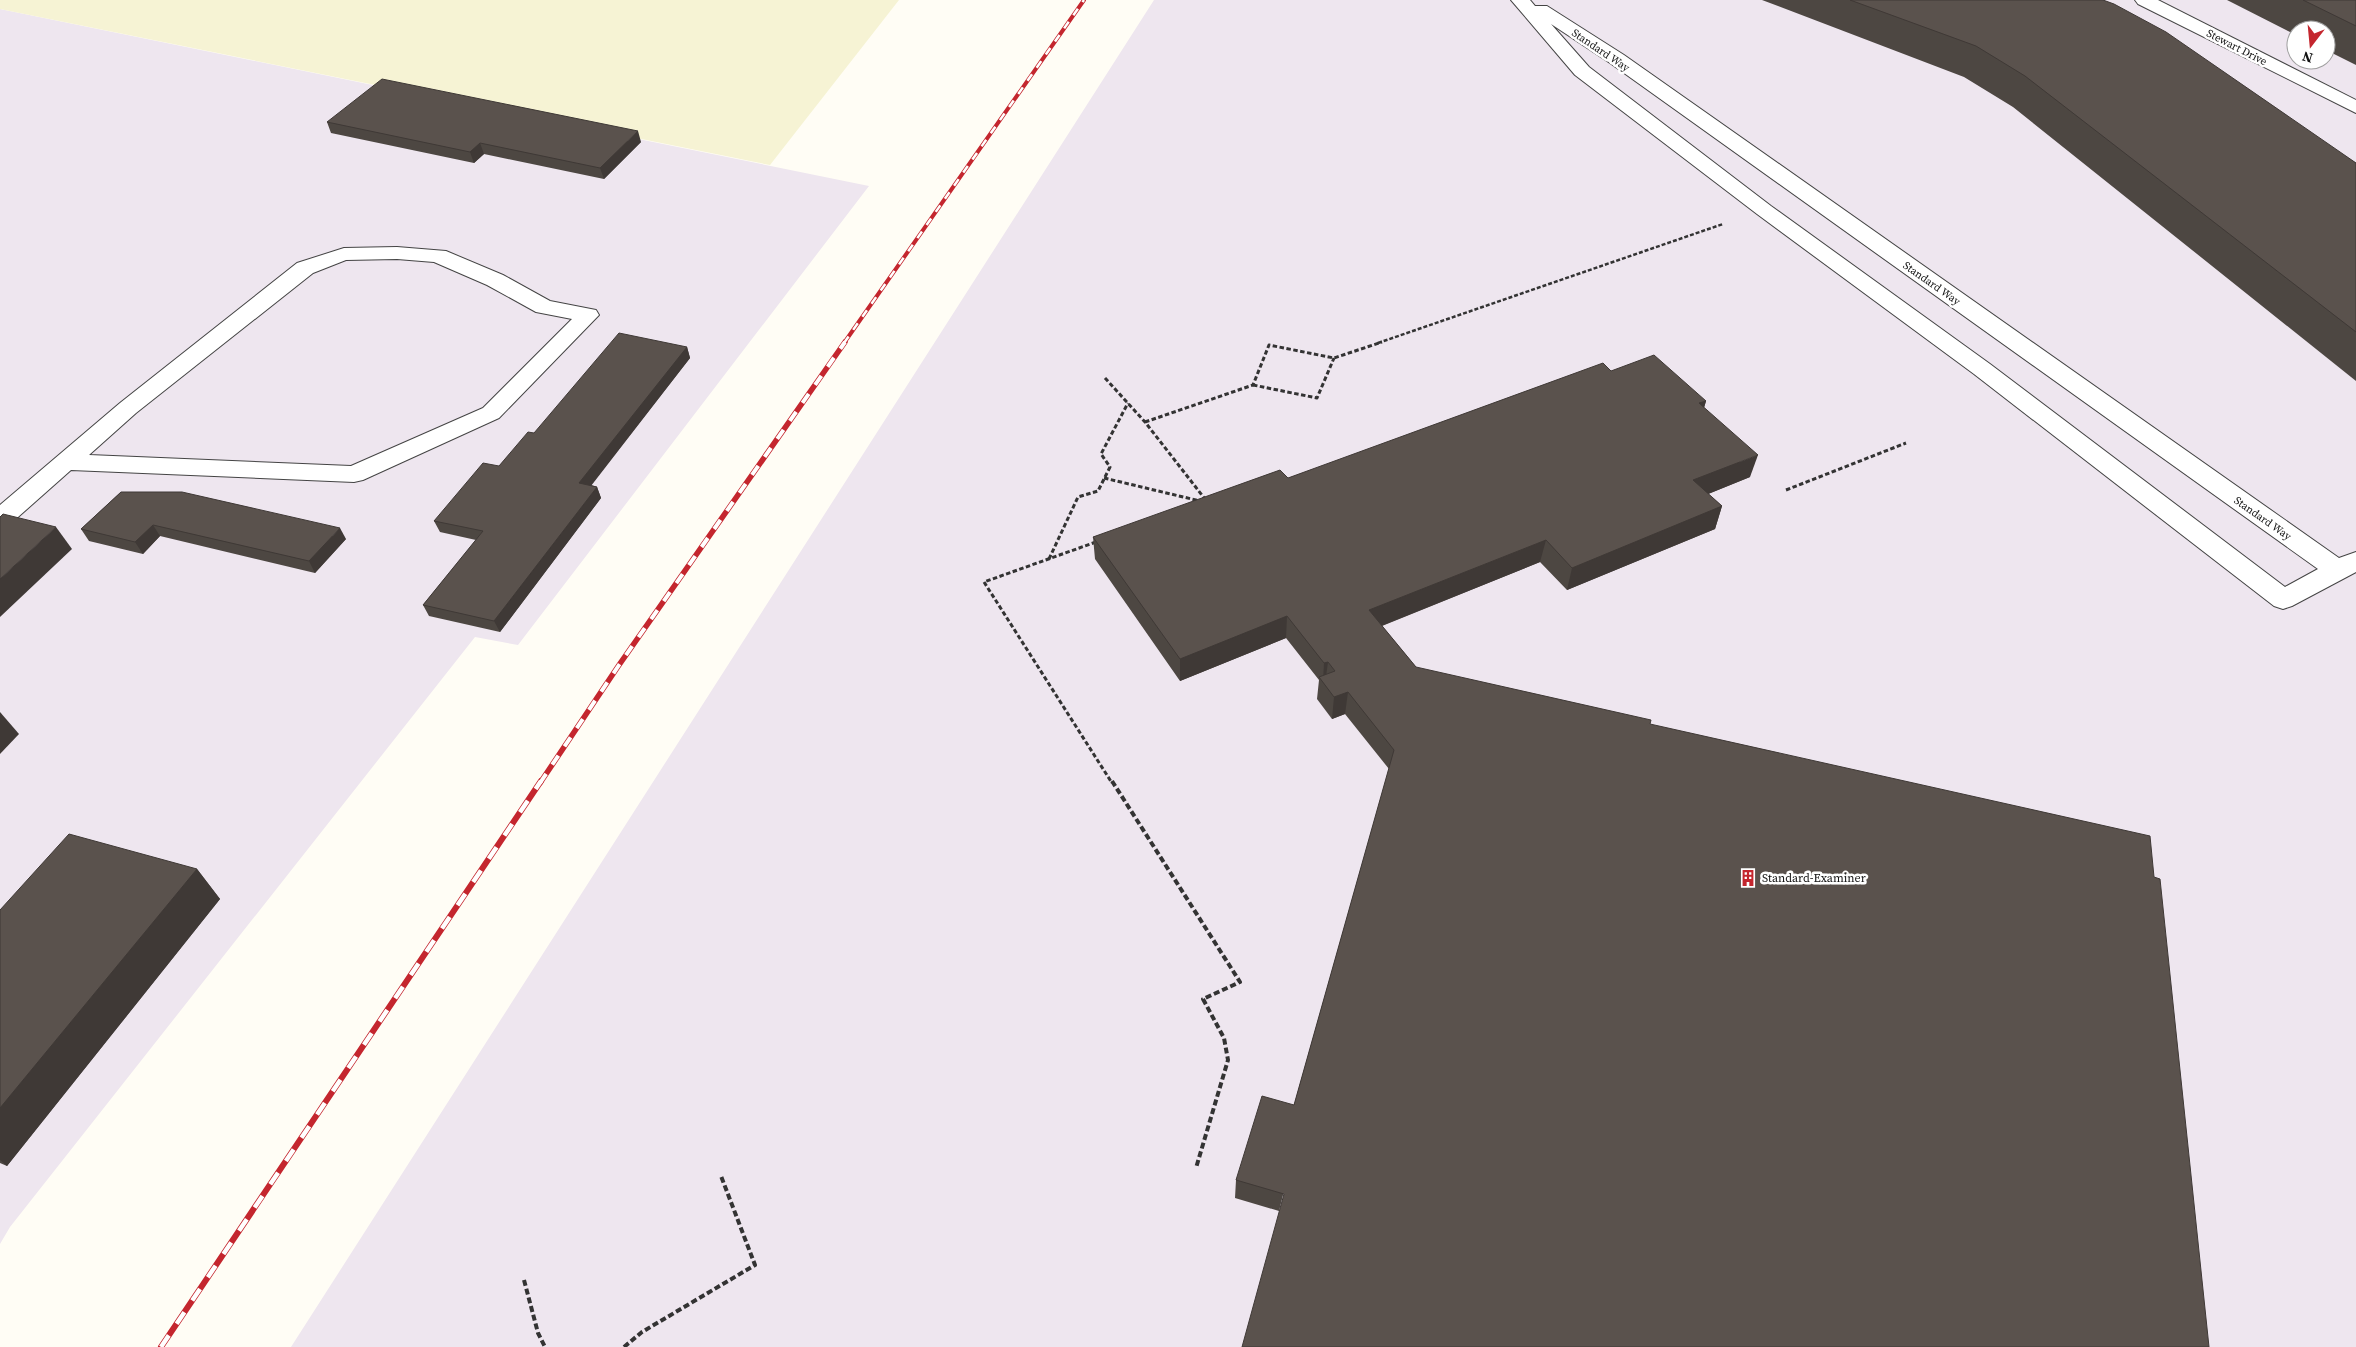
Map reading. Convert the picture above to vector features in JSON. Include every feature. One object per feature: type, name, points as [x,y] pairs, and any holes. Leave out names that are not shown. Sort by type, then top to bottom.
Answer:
[{"type":"street","name":"Standard Way","points":[[1520,0],[1582,71],[1764,210],[1982,369],[2283,599],[2346,565],[1617,60],[1525,0]]},
{"type":"street","name":"Stewart Drive","points":[[2144,0],[2356,107]]},
{"type":"street","points":[[0,520],[65,462],[128,408],[305,268],[344,254],[397,253],[438,256],[495,280],[544,307],[588,315],[491,414],[354,474],[65,462]]},
{"type":"path","points":[[1252,385],[1269,345],[1334,358],[1764,210]]},
{"type":"path","points":[[1145,422],[1252,385],[1317,398],[1334,358]]},
{"type":"path","points":[[1105,378],[1145,422],[1208,503]]},
{"type":"path","points":[[1048,559],[1078,497],[1098,491],[1110,467],[1101,454],[1128,403]]},
{"type":"path","points":[[1786,490],[1906,443]]},
{"type":"path","points":[[1104,478],[1208,503]]},
{"type":"path","points":[[1198,506],[1208,503]]},
{"type":"path","points":[[1105,539],[984,582],[1240,982],[1203,999],[1224,1038],[1228,1060],[1196,1168]]},
{"type":"path","points":[[624,1347],[642,1332],[755,1265],[721,1176]]},
{"type":"path","points":[[524,1280],[538,1334],[545,1347]]},
{"type":"shaded area","points":[[0,0],[899,0],[770,165],[0,9]]},
{"type":"shaded area","points":[[1154,0],[2356,0],[2356,1347],[291,1347]]},
{"type":"shaded area","points":[[0,9],[869,186],[518,645],[475,637],[10,1227],[0,1244]]},
{"type":"building","points":[[1850,0],[2103,0],[2166,32],[2356,163],[2356,332],[2025,76],[1976,46]]},
{"type":"building","points":[[2303,0],[2356,0],[2356,26]]},
{"type":"building","points":[[382,79],[638,131],[600,168],[480,143],[470,152],[327,122]]},
{"type":"building","points":[[619,333],[687,347],[579,483],[597,487],[494,621],[423,605],[483,531],[434,521],[483,463],[499,466],[528,432],[534,433]]},
{"type":"building","name":"Standard-Examiner","points":[[1654,355],[1706,401],[1699,403],[1758,455],[1693,480],[1722,506],[1572,568],[1546,540],[1369,610],[1416,667],[1651,720],[1650,724],[2150,836],[2154,877],[2160,879],[2209,1347],[1242,1347],[1284,1194],[1236,1180],[1262,1096],[1294,1105],[1394,750],[1348,692],[1334,697],[1319,677],[1335,671],[1328,662],[1324,663],[1287,616],[1180,659],[1093,537],[1280,470],[1288,478],[1603,363],[1611,371]]},
{"type":"building","points":[[121,492],[182,492],[340,528],[309,561],[153,525],[135,542],[81,529]]},
{"type":"building","points":[[3,514],[56,527],[0,579],[0,517]]},
{"type":"building","points":[[69,834],[197,869],[0,1108],[0,910]]},
{"type":"railway","points":[[844,343],[1084,0]]},
{"type":"railway","points":[[540,783],[619,665],[845,342]]},
{"type":"railway","points":[[161,1347],[541,781]]},
{"type":"place","name":"Standard-Examiner","points":[[1748,878]]}]
